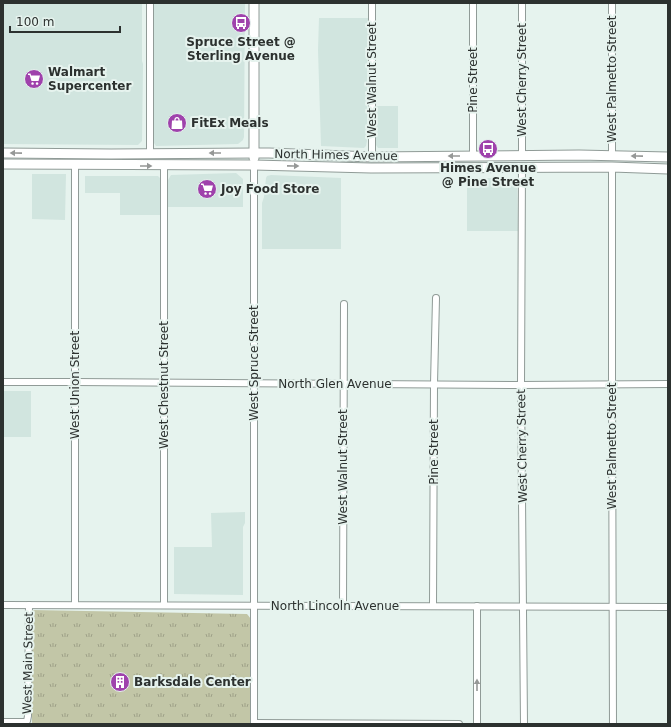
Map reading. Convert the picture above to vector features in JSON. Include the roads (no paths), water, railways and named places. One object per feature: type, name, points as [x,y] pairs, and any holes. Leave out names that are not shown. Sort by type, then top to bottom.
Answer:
[{"type":"street","points":[[150,3],[150,154]]},
{"type":"street","name":"West Spruce Street","points":[[254,3],[254,723]]},
{"type":"street","name":"West Walnut Street","points":[[372,3],[372,157]]},
{"type":"street","name":"Pine Street","points":[[472,156],[473,3]]},
{"type":"street","name":"West Cherry Street","points":[[522,3],[522,156]]},
{"type":"street","name":"West Palmetto Street","points":[[608,156],[612,3]]},
{"type":"street","name":"North Himes Avenue","points":[[3,153],[254,153],[372,157],[668,157]]},
{"type":"street","points":[[6,164],[32,159],[75,160],[83,154]]},
{"type":"street","points":[[75,165],[81,161],[126,159],[139,154]]},
{"type":"street","points":[[481,168],[499,162],[515,161],[522,156]]},
{"type":"street","points":[[522,167],[524,163],[529,161],[583,161],[608,156]]},
{"type":"street","name":"North Himes Avenue","points":[[6,164],[164,166],[254,165],[371,168],[612,167],[668,169]]},
{"type":"street","name":"West Union Street","points":[[75,165],[75,605]]},
{"type":"street","name":"West Chestnut Street","points":[[164,166],[164,605]]},
{"type":"street","name":"West Cherry Street","points":[[522,167],[521,385],[524,724]]},
{"type":"street","name":"West Palmetto Street","points":[[612,167],[613,724]]},
{"type":"street","name":"Pine Street","points":[[433,606],[436,298]]},
{"type":"street","name":"West Walnut Street","points":[[343,606],[344,304]]},
{"type":"street","name":"North Glen Avenue","points":[[3,382],[521,385],[668,384]]},
{"type":"street","name":"North Lincoln Avenue","points":[[3,605],[668,607]]},
{"type":"street","name":"West Main Street","points":[[3,722],[27,721],[29,605]]},
{"type":"street","points":[[476,606],[476,724]]},
{"type":"street","points":[[254,723],[459,724]]},
{"type":"place","name":"Spruce Street @ Sterling Avenue","points":[[241,23]]},
{"type":"place","name":"Walmart Supercenter","points":[[34,79]]},
{"type":"place","name":"FitEx Meals","points":[[177,123]]},
{"type":"place","name":"Himes Avenue @ Pine Street","points":[[488,149]]},
{"type":"place","name":"Joy Food Store","points":[[207,189]]},
{"type":"place","name":"Barksdale Center","points":[[120,682]]}]
